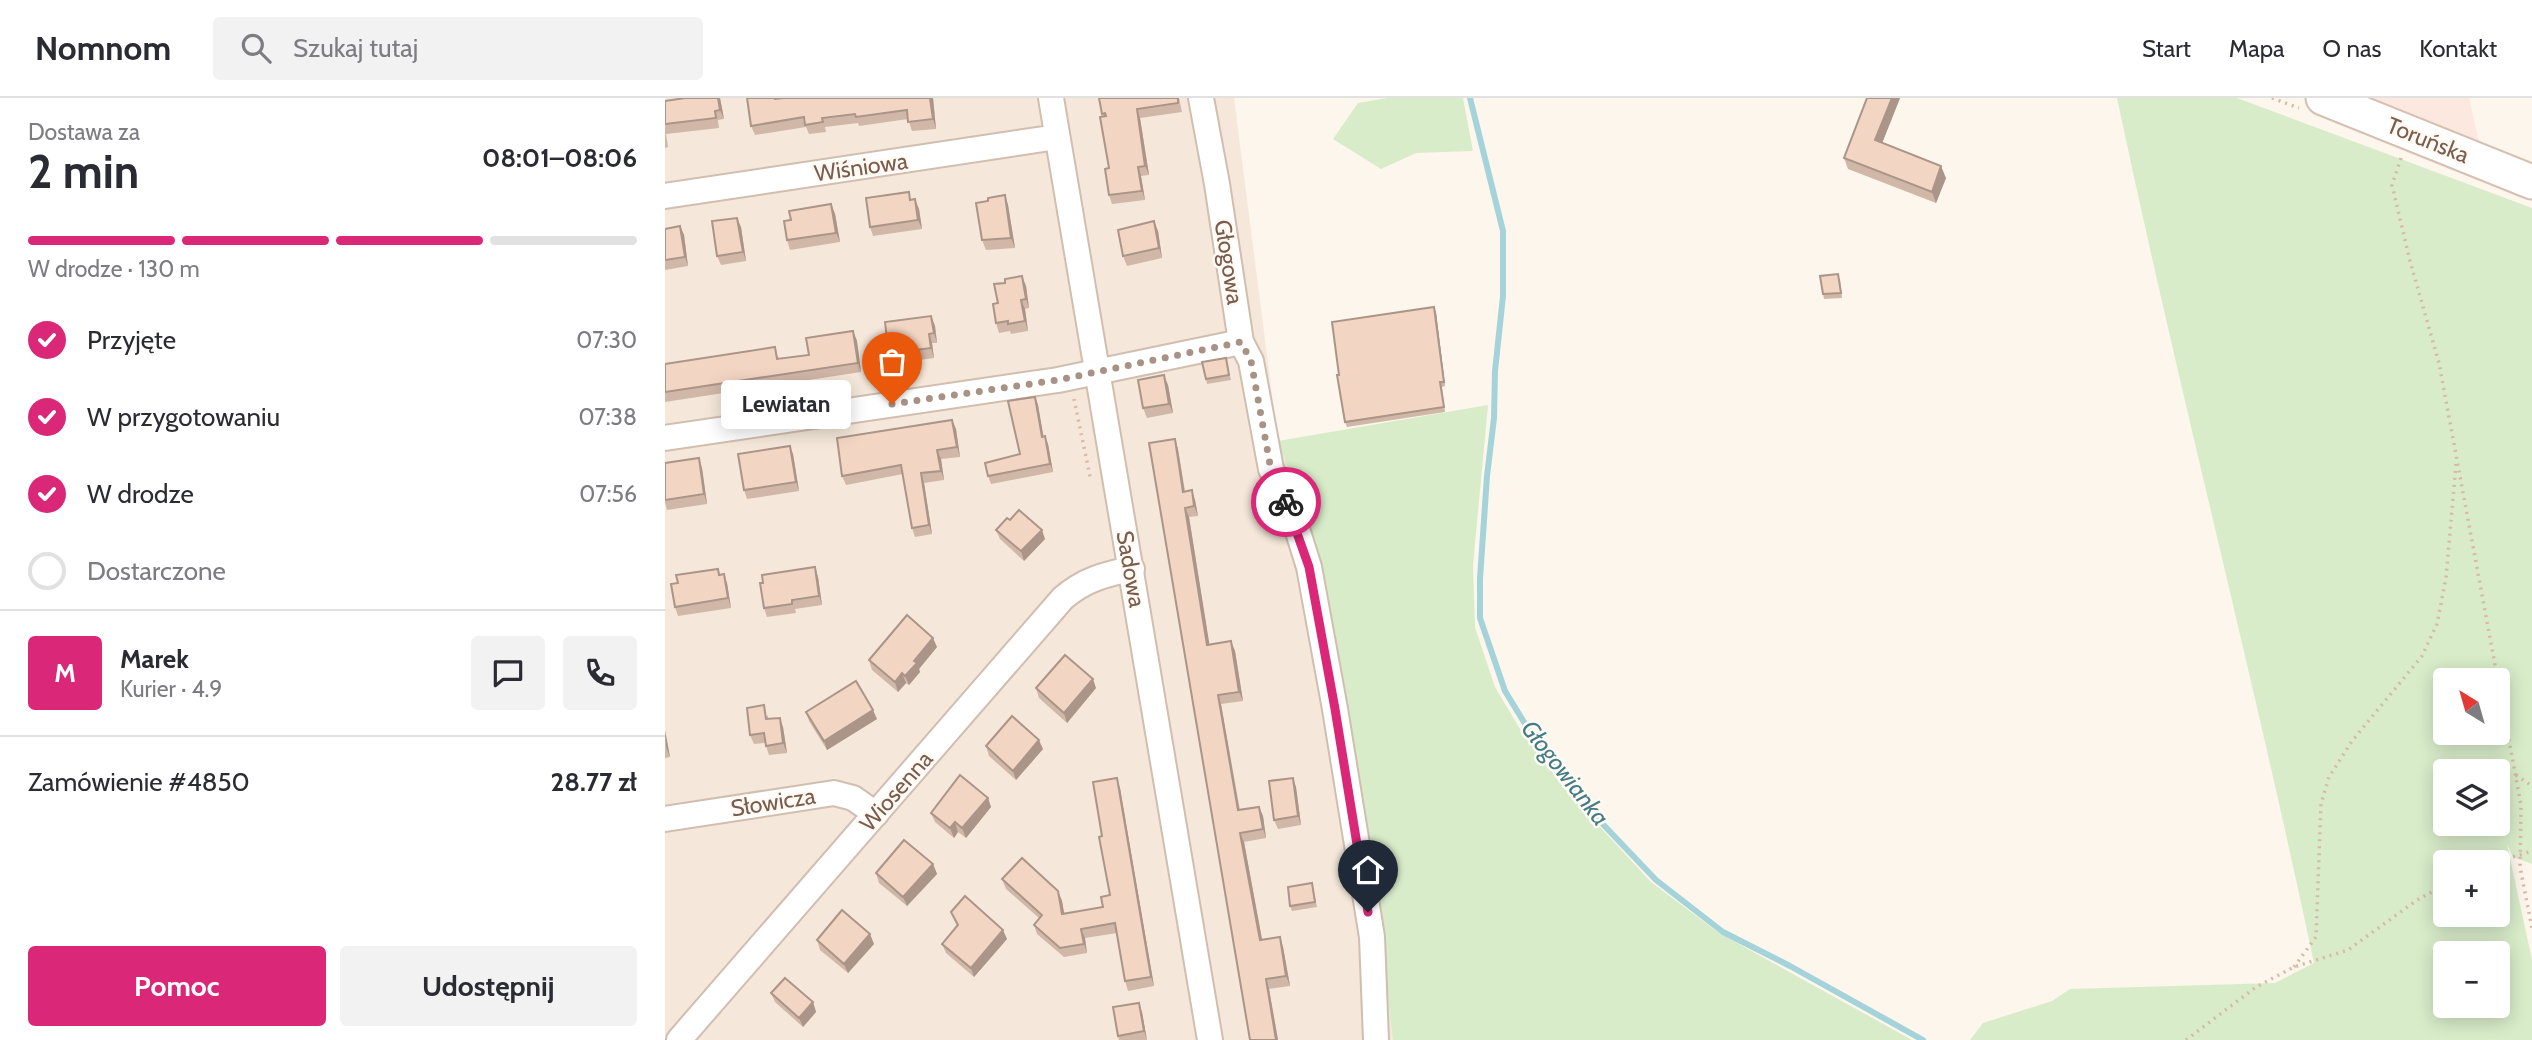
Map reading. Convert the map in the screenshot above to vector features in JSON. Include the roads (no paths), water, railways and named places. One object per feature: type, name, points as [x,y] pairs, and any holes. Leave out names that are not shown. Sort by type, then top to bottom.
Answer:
[{"type":"street","name":"Sadowa","points":[[1051,98],[1210,1040]]},
{"type":"street","name":"Głogowa","points":[[1201,98],[1241,342],[1251,361],[1271,470],[1293,516],[1309,567],[1372,937],[1376,1040]]},
{"type":"street","name":"Toruńska","points":[[2323,98],[2532,182]]},
{"type":"street","name":"Wiśniowa","points":[[665,196],[1057,136]]},
{"type":"street","points":[[665,438],[1058,380],[1241,342]]},
{"type":"street","name":"Wiosenna","points":[[679,1040],[1063,598],[1079,584],[1106,574],[1132,569]]},
{"type":"street","name":"Słowicza","points":[[665,819],[834,793],[853,798],[876,814]]},
{"type":"waterway","name":"Głogowianka","points":[[1470,98],[1503,231],[1503,296],[1487,476],[1480,618],[1505,691],[1541,750],[1577,797],[1656,880],[1723,932],[1923,1040]]},
{"type":"place","name":"Lewiatan","points":[[892,404]]}]
